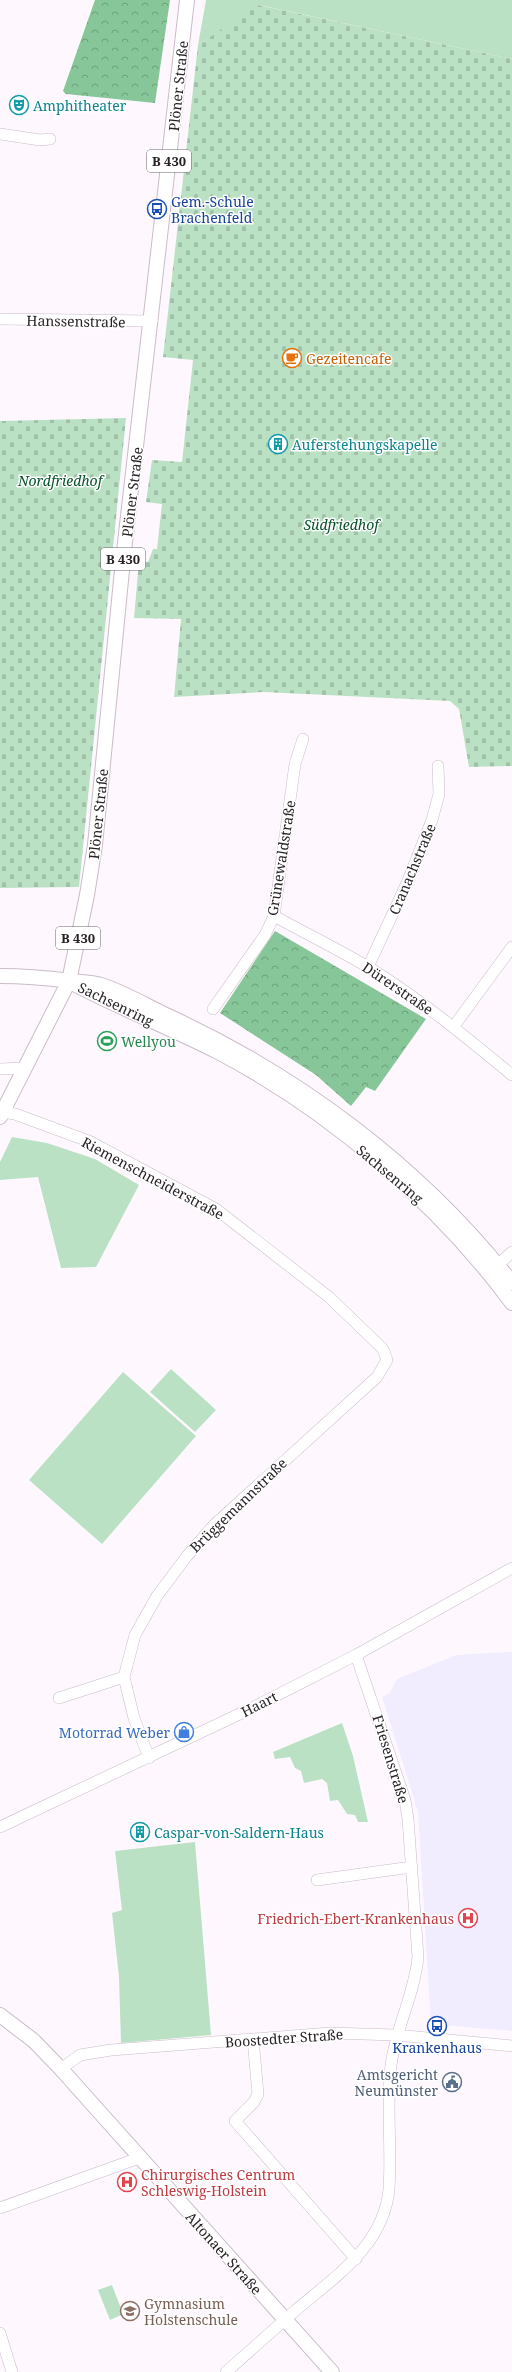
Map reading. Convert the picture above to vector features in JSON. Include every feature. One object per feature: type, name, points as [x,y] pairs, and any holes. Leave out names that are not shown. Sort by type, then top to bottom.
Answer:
[{"type":"main road","name":"Plöner Straße","points":[[1,1115],[69,981],[87,895],[95,845],[123,560],[152,321],[187,0]]},
{"type":"main road","name":"Sachsenring","points":[[0,976],[35,975],[69,981],[219,1053],[285,1092],[322,1118],[396,1177],[461,1242],[512,1283]]},
{"type":"main road","name":"Sachsenring","points":[[493,1269],[512,1303]]},
{"type":"main road","name":"Altonaer Straße","points":[[0,2015],[34,2041],[61,2069],[138,2158],[332,2372]]},
{"type":"street","points":[[0,134],[40,140],[50,139]]},
{"type":"street","name":"Hanssenstraße","points":[[0,319],[152,321]]},
{"type":"street","name":"Grünewaldstraße","points":[[213,1009],[265,935],[274,916],[295,764],[303,739]]},
{"type":"street","name":"Cranachstraße","points":[[368,967],[407,883],[432,820],[439,794],[438,766]]},
{"type":"street","name":"Dürerstraße","points":[[274,916],[368,967],[454,1026],[512,1075]]},
{"type":"street","points":[[454,1026],[512,947]]},
{"type":"street","points":[[0,1069],[24,1068]]},
{"type":"street","name":"Riemenschneiderstraße","points":[[1,1115],[15,1114],[91,1142],[216,1209],[329,1297]]},
{"type":"street","points":[[493,1269],[512,1252]]},
{"type":"street","name":"Brüggemannstraße","points":[[149,1758],[134,1718],[124,1677],[136,1635],[157,1596],[187,1556],[213,1526],[377,1377],[387,1360],[383,1349],[329,1297]]},
{"type":"street","name":"Haart","points":[[0,1827],[149,1758],[356,1655],[512,1568]]},
{"type":"street","name":"Friesenstraße","points":[[226,2372],[356,2259],[378,2228],[385,2211],[389,2188],[389,2085],[396,2035],[416,1979],[418,1957],[412,1867],[405,1800],[356,1655]]},
{"type":"street","points":[[58,1698],[124,1677]]},
{"type":"street","points":[[317,1880],[412,1867]]},
{"type":"street","name":"Boostedter Straße","points":[[61,2069],[80,2055],[111,2050],[330,2033],[396,2035],[512,2046]]},
{"type":"street","points":[[253,2039],[258,2094],[254,2102],[235,2121],[356,2259]]},
{"type":"street","points":[[0,2208],[138,2158]]},
{"type":"street","points":[[0,2333],[12,2372]]},
{"type":"shaded area","name":"Friedrich-Ebert-Krankenhaus","points":[[512,1652],[512,2031],[431,2024],[418,1812],[382,1697],[389,1694],[397,1679],[456,1655]]},
{"type":"green space","points":[[95,0],[170,0],[155,103],[66,94],[63,91]]},
{"type":"green space","points":[[206,0],[512,0],[512,59],[259,5],[198,45]]},
{"type":"green space","name":"Südfriedhof","points":[[258,5],[512,59],[512,766],[469,767],[459,709],[450,701],[264,692],[174,697],[181,619],[134,618],[139,561],[148,562],[153,549],[157,549],[162,504],[146,502],[152,460],[182,462],[193,360],[163,357],[198,45]]},
{"type":"green space","name":"Nordfriedhof","points":[[126,418],[79,887],[0,888],[0,421]]},
{"type":"green space","points":[[275,931],[426,1019],[375,1091],[366,1087],[351,1106],[316,1075],[220,1013]]},
{"type":"green space","points":[[12,1137],[47,1143],[95,1159],[139,1185],[96,1267],[61,1268],[38,1177],[0,1180],[0,1162]]},
{"type":"green space","points":[[171,1369],[216,1410],[195,1432],[150,1392]]},
{"type":"green space","points":[[123,1372],[196,1436],[102,1544],[29,1480]]},
{"type":"green space","points":[[342,1723],[353,1756],[368,1822],[358,1822],[355,1815],[347,1814],[338,1800],[330,1801],[327,1783],[322,1779],[304,1783],[301,1771],[295,1768],[290,1757],[275,1759],[273,1752]]},
{"type":"green space","points":[[195,1842],[211,2035],[121,2043],[119,1977],[112,1913],[122,1910],[115,1851]]},
{"type":"green space","points":[[112,2285],[123,2314],[110,2320],[98,2290]]},
{"type":"place","name":"Amphitheater","points":[[19,105]]},
{"type":"place","name":"Gem.-Schule Brachenfeld","points":[[157,209]]},
{"type":"place","name":"Gezeitencafe","points":[[292,358]]},
{"type":"place","name":"Auferstehungskapelle","points":[[278,444]]},
{"type":"place","name":"Wellyou","points":[[107,1041]]},
{"type":"place","name":"Motorrad Weber","points":[[184,1732]]},
{"type":"place","name":"Caspar-von-Saldern-Haus","points":[[140,1832]]},
{"type":"place","name":"Friedrich-Ebert-Krankenhaus","points":[[468,1918]]},
{"type":"place","name":"Krankenhaus","points":[[437,2026]]},
{"type":"place","name":"Amtsgericht Neumünster","points":[[452,2082]]},
{"type":"place","name":"Chirurgisches Centrum Schleswig-Holstein","points":[[127,2182]]},
{"type":"place","name":"Gymnasium Holstenschule","points":[[130,2311]]}]
